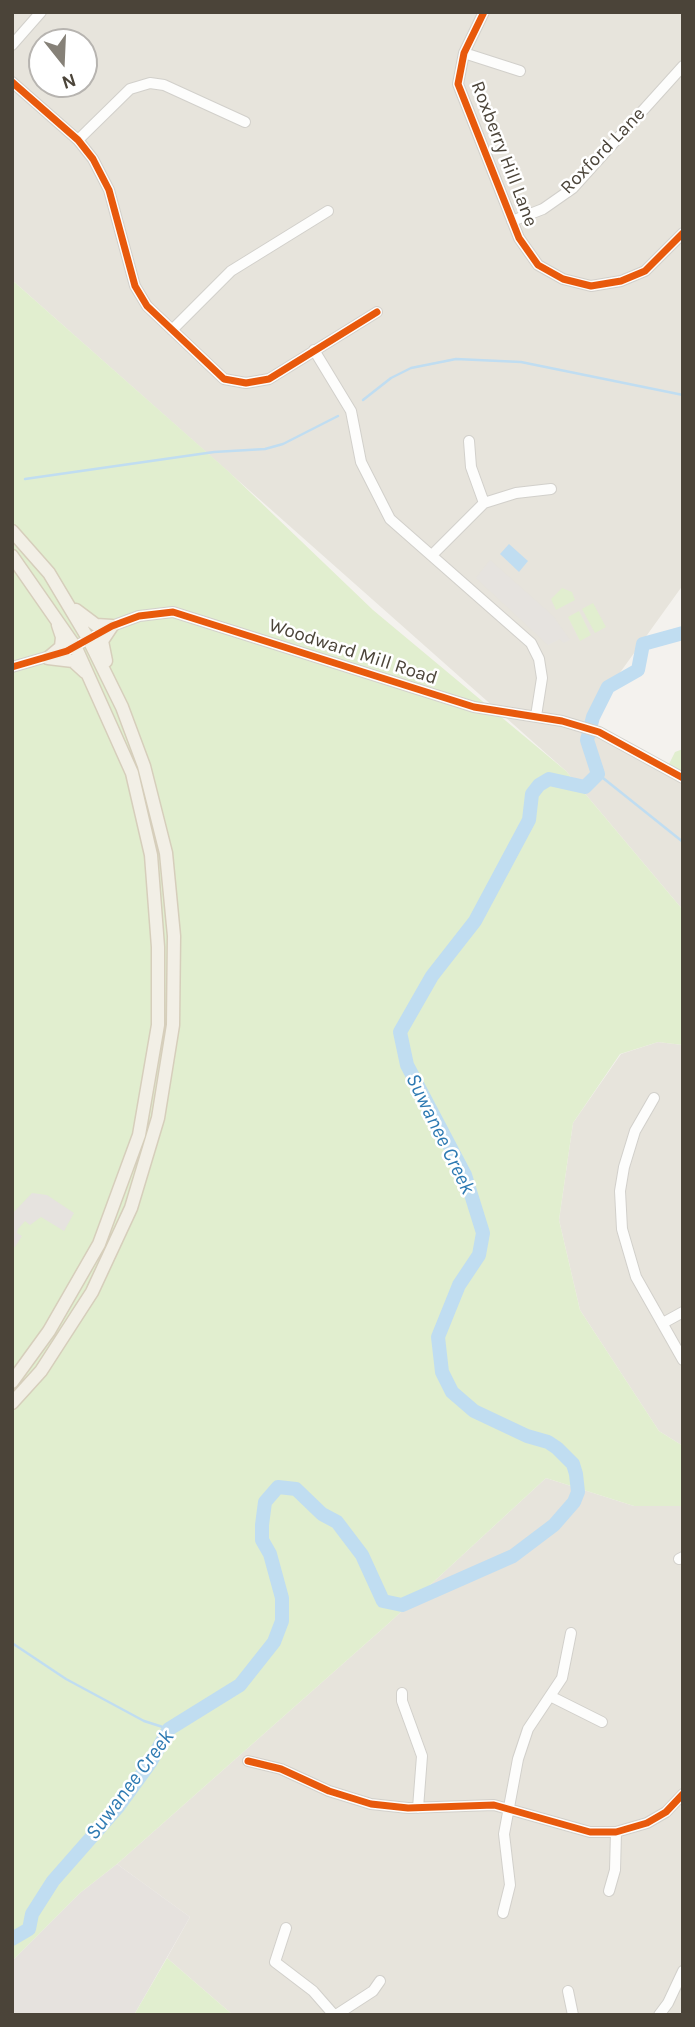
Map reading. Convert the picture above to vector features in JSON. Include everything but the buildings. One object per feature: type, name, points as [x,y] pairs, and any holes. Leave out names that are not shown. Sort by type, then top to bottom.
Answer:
[{"type":"main road","points":[[12,531],[49,573],[89,640],[122,707]]},
{"type":"main road","points":[[12,556],[76,648],[132,773],[151,855],[158,947],[158,1025],[139,1135],[99,1244],[49,1331],[12,1382]]},
{"type":"main road","points":[[65,599],[84,618],[96,625],[112,626]]},
{"type":"main road","points":[[48,658],[62,645],[53,612]]},
{"type":"main road","points":[[12,1403],[41,1371],[92,1292],[131,1208],[158,1118],[173,1025],[174,936],[166,853],[144,766],[103,651],[102,641],[112,626]]},
{"type":"main road","points":[[48,658],[73,661],[90,677]]},
{"type":"street","points":[[12,45],[41,12]]},
{"type":"street","name":"Roxberry Hill Lane","points":[[484,12],[464,53],[458,84],[519,238],[538,265],[563,279],[591,286],[621,281],[645,271],[683,233]]},
{"type":"street","points":[[464,53],[520,71]]},
{"type":"street","name":"Roxford Lane","points":[[512,221],[543,209],[573,188],[683,66]]},
{"type":"street","points":[[12,82],[78,140],[109,190],[135,286],[147,306],[224,379],[246,383],[269,379],[377,312]]},
{"type":"street","points":[[78,140],[130,89],[150,83],[164,85],[245,122]]},
{"type":"street","points":[[172,330],[231,271],[328,211]]},
{"type":"street","points":[[314,350],[351,411],[361,462],[390,519],[531,643],[539,659],[542,678],[536,716]]},
{"type":"street","points":[[468,441],[471,467],[484,503]]},
{"type":"street","points":[[432,555],[484,503],[516,493],[551,489]]},
{"type":"street","name":"Woodward Mill Road","points":[[12,667],[76,648],[112,626],[139,616],[173,612],[474,707],[571,723],[599,732],[683,778]]},
{"type":"street","points":[[654,1098],[635,1131],[627,1154],[620,1204],[622,1229],[631,1265],[683,1360]]},
{"type":"street","points":[[663,1323],[683,1312]]},
{"type":"street","points":[[503,1913],[510,1885],[504,1839],[508,1807],[524,1739],[552,1696],[566,1667],[571,1633]]},
{"type":"street","points":[[402,1693],[402,1701],[422,1756],[418,1808]]},
{"type":"street","points":[[552,1696],[602,1722]]},
{"type":"street","points":[[248,1761],[281,1769],[350,1799],[391,1807],[476,1804],[508,1807],[578,1830],[616,1832],[657,1818],[683,1794]]},
{"type":"street","points":[[609,1891],[616,1862],[616,1832]]},
{"type":"street","points":[[286,1928],[275,1962],[313,1991],[335,2015],[373,1991],[380,1981]]},
{"type":"street","points":[[661,2014],[683,1971]]},
{"type":"street","points":[[568,1992],[573,2015]]},
{"type":"shaded area","points":[[12,12],[683,12],[683,585],[578,731],[601,738],[683,781],[683,910],[566,771],[12,280]]},
{"type":"shaded area","points":[[490,560],[553,616],[570,640],[563,643],[560,639],[548,645],[476,578]]},
{"type":"shaded area","points":[[658,1042],[683,1045],[683,1446],[659,1431],[580,1310],[559,1220],[573,1123],[621,1054]]},
{"type":"shaded area","points":[[32,1193],[47,1195],[74,1213],[64,1231],[41,1217],[30,1225],[25,1221],[17,1233],[22,1236],[15,1247],[12,1246],[12,1214]]},
{"type":"shaded area","points":[[546,1478],[634,1506],[683,1506],[683,2015],[233,2015],[167,1958],[190,1917],[117,1864],[389,1623]]},
{"type":"shaded area","points":[[117,1864],[190,1917],[134,2015],[12,2015],[12,1961],[80,1893]]},
{"type":"green space","points":[[12,280],[228,471],[373,610],[566,771],[683,910],[683,1045],[658,1042],[620,1054],[573,1123],[559,1220],[580,1310],[659,1431],[683,1446],[683,1506],[634,1506],[546,1478],[389,1623],[117,1864],[80,1893],[12,1961]]},
{"type":"green space","points":[[562,588],[572,592],[575,600],[556,610],[551,599]]},
{"type":"green space","points":[[593,603],[606,627],[595,633],[582,609]]},
{"type":"green space","points":[[579,611],[591,635],[580,641],[568,617]]},
{"type":"green space","points":[[683,749],[683,773],[668,766],[675,752]]},
{"type":"green space","points":[[167,1958],[233,2015],[134,2015]]},
{"type":"water","points":[[509,544],[528,561],[519,572],[500,554]]},
{"type":"waterway","points":[[363,400],[391,378],[411,368],[456,359],[521,362],[683,395]]},
{"type":"waterway","points":[[25,479],[214,452],[265,449],[283,444],[338,416]]},
{"type":"waterway","name":"Suwanee Creek","points":[[12,1939],[29,1929],[32,1914],[53,1881],[118,1807],[150,1763],[169,1729],[240,1685],[274,1642],[282,1621],[282,1598],[270,1554],[262,1540],[262,1525],[265,1502],[278,1487],[296,1489],[322,1514],[337,1522],[362,1555],[383,1601],[402,1605],[513,1556],[554,1525],[574,1502],[578,1492],[573,1464],[557,1448],[474,1411],[452,1392],[442,1372],[438,1337],[459,1285],[479,1255],[483,1233],[465,1175],[407,1065],[400,1032],[432,976],[475,921],[529,820],[532,794],[539,785],[549,779],[585,787],[598,774],[587,740],[593,717],[608,687],[638,670],[643,644],[683,633]]},
{"type":"waterway","points":[[598,774],[683,842]]},
{"type":"waterway","points":[[12,1643],[66,1679],[144,1721],[169,1729]]},
{"type":"cycle path","points":[[484,12],[464,53],[458,84],[519,238],[538,265],[563,279],[591,286],[621,281],[645,271],[683,233]]},
{"type":"cycle path","points":[[12,82],[78,140],[93,159],[109,190],[135,286],[147,306],[224,379],[246,383],[269,379],[377,312]]},
{"type":"cycle path","points":[[12,667],[67,651],[112,626],[139,616],[173,612],[474,707],[562,721],[599,732],[683,778]]},
{"type":"cycle path","points":[[248,1761],[281,1769],[329,1791],[371,1804],[408,1808],[494,1805],[590,1832],[616,1832],[647,1823],[666,1812],[683,1794]]}]
